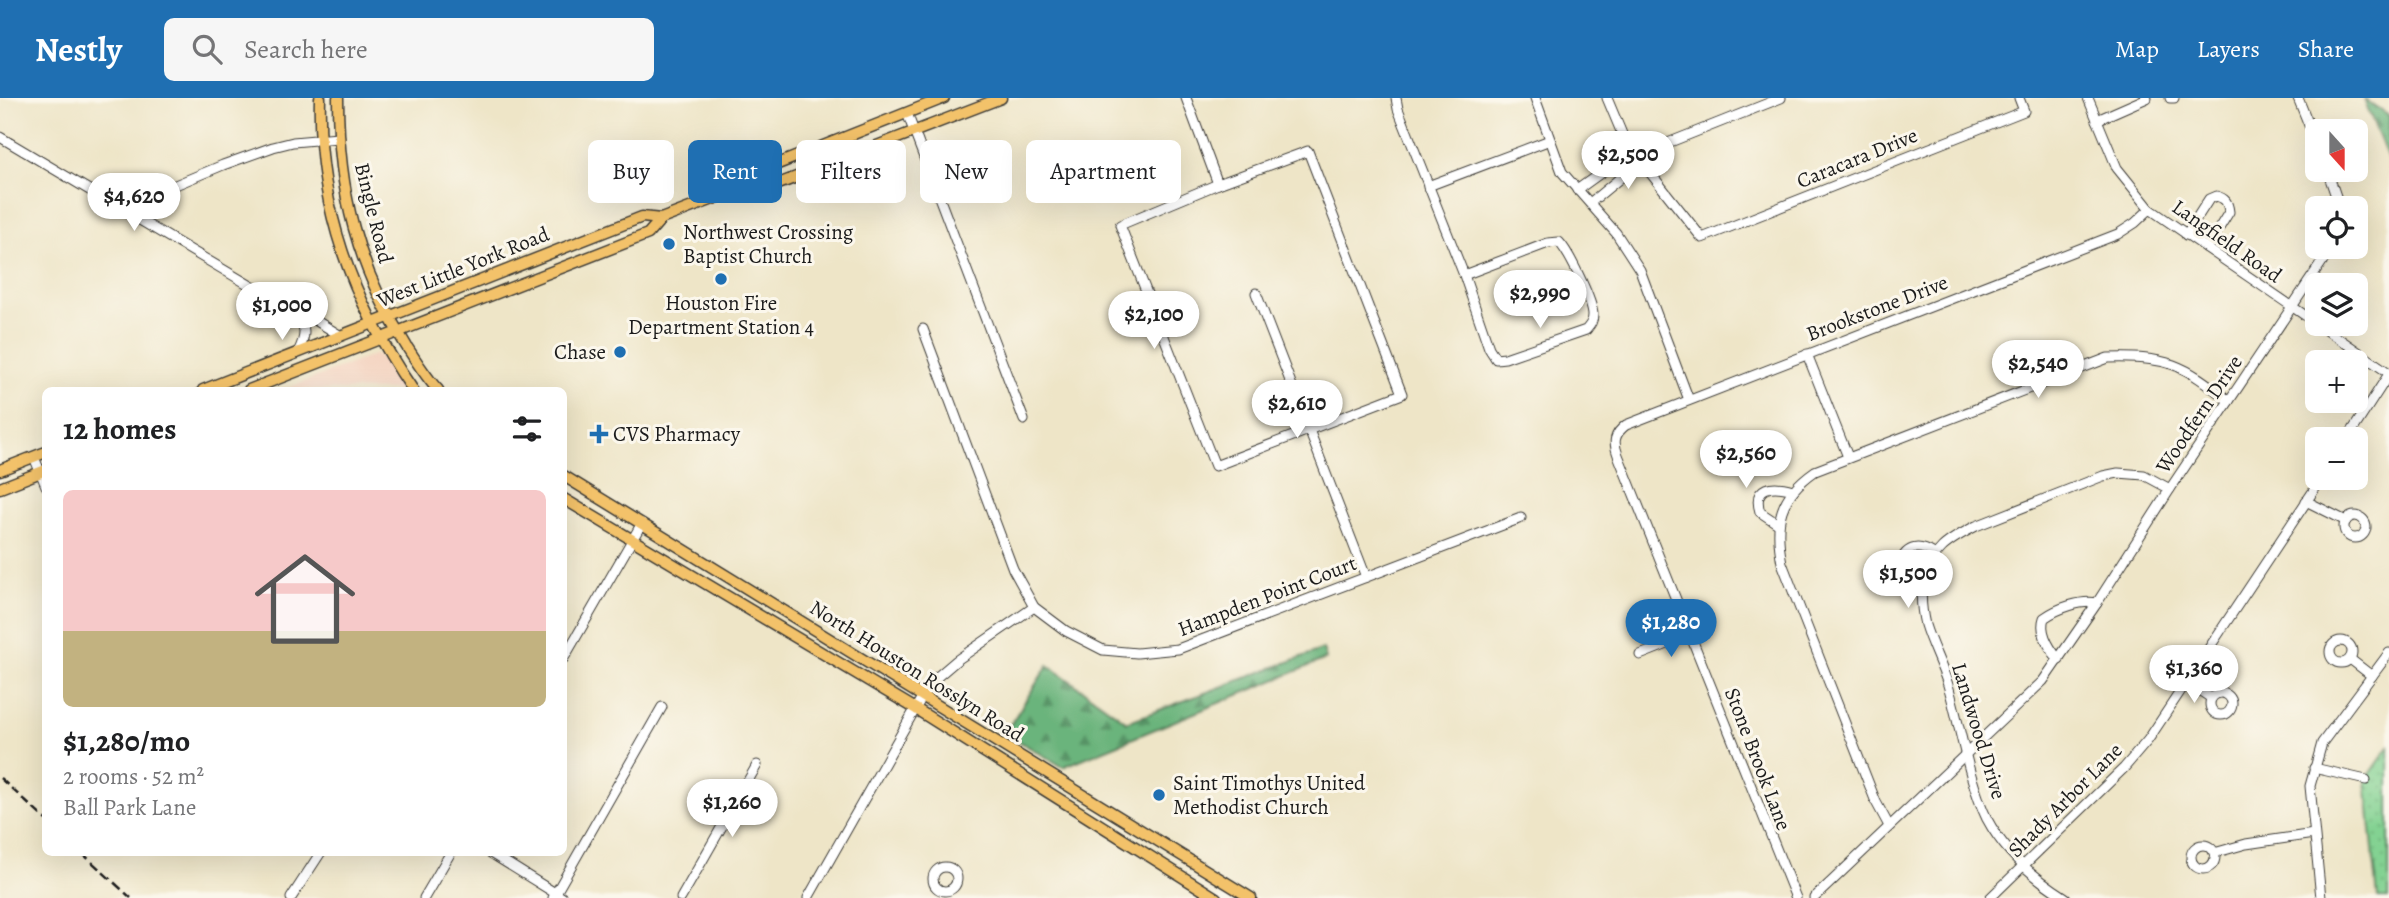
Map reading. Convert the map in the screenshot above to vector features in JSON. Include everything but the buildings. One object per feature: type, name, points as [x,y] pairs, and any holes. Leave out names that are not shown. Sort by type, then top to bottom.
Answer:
[{"type":"main road","name":"Bingle Road","points":[[320,98],[318,139],[331,215],[348,268],[372,324]]},
{"type":"main road","name":"Bingle Road","points":[[338,98],[338,138],[344,191],[359,248],[373,285],[398,331]]},
{"type":"main road","name":"West Little York Road","points":[[782,162],[944,98]]},
{"type":"main road","name":"West Little York Road","points":[[782,183],[1002,98]]},
{"type":"main road","name":"West Little York Road","points":[[213,387],[593,236],[642,218],[661,219],[703,203]]},
{"type":"main road","name":"West Little York Road","points":[[257,387],[648,234],[661,219]]},
{"type":"main road","points":[[593,236],[600,253]]},
{"type":"main road","points":[[372,324],[411,387]]},
{"type":"main road","points":[[398,331],[436,387]]},
{"type":"main road","points":[[0,470],[42,454]]},
{"type":"main road","points":[[0,488],[42,471]]},
{"type":"main road","name":"North Houston Rosslyn Road","points":[[567,478],[1251,898]]},
{"type":"main road","name":"North Houston Rosslyn Road","points":[[567,501],[916,709],[1212,896]]},
{"type":"main road","points":[[761,616],[770,603]]},
{"type":"main road","points":[[1049,793],[1059,781]]},
{"type":"main road","points":[[1161,864],[1172,849]]},
{"type":"main road","points":[[1212,896],[1223,881]]},
{"type":"street","points":[[1186,98],[1218,184]]},
{"type":"street","points":[[1396,98],[1489,348],[1496,359],[1586,330],[1592,321],[1593,312],[1567,250],[1559,242],[1549,243],[1464,275]]},
{"type":"street","points":[[1535,98],[1562,172],[1616,233],[1640,270],[1689,400]]},
{"type":"street","points":[[1607,98],[1625,141],[1636,156]]},
{"type":"street","points":[[1577,190],[1620,159],[1636,156],[1781,98]]},
{"type":"street","name":"Caracara Drive","points":[[1636,156],[1702,238],[2024,111],[2019,98]]},
{"type":"street","name":"Langfield Road","points":[[2088,98],[2117,168],[2150,209],[2389,374]]},
{"type":"street","points":[[2097,120],[2147,98]]},
{"type":"street","points":[[2298,98],[2306,119]]},
{"type":"street","points":[[907,113],[1024,420]]},
{"type":"street","points":[[0,136],[283,305],[303,325],[306,332],[306,338],[298,352]]},
{"type":"street","points":[[137,217],[161,191],[273,147],[338,138]]},
{"type":"street","points":[[1428,186],[1550,139]]},
{"type":"street","points":[[1308,151],[1402,394],[1215,466],[1120,225],[1218,184],[1308,151]]},
{"type":"street","points":[[1590,203],[1631,169],[1636,156]]},
{"type":"street","points":[[2186,234],[2209,199],[2222,197],[2226,200],[2229,212],[2207,248]]},
{"type":"street","name":"Brookstone Drive","points":[[1616,437],[1618,431],[1626,425],[2118,234],[2150,209]]},
{"type":"street","name":"Woodfern Drive","points":[[1814,898],[1967,754],[2042,681],[2059,660],[2324,259]]},
{"type":"street","points":[[1256,293],[1366,577]]},
{"type":"street","points":[[283,305],[294,307],[341,336]]},
{"type":"street","name":"Hampden Point Court","points":[[923,330],[1013,569],[1034,607],[1066,631],[1103,650],[1137,653],[1178,649],[1521,518]]},
{"type":"street","points":[[1807,354],[1849,457]]},
{"type":"street","points":[[1889,826],[1876,802],[1782,563],[1778,524],[1783,506],[1793,490],[1815,471],[2108,358],[2143,357],[2173,363],[2207,382],[2229,401]]},
{"type":"street","points":[[2355,427],[2389,374]]},
{"type":"street","name":"Stone Brook Lane","points":[[1616,437],[1614,443],[1618,455],[1796,898]]},
{"type":"street","points":[[34,457],[42,469]]},
{"type":"street","points":[[1923,585],[1906,577],[1900,563],[1903,555],[1915,547],[1924,548],[1934,554],[1947,542],[1976,526],[2103,476],[2133,472],[2170,489]]},
{"type":"street","points":[[1778,524],[1760,512],[1759,496],[1770,486],[1793,490]]},
{"type":"street","name":"Shady Arbor Lane","points":[[1990,898],[2124,768],[2148,740],[2314,490]]},
{"type":"street","points":[[2306,501],[2346,521]]},
{"type":"street","points":[[567,653],[642,523]]},
{"type":"street","name":"Landwood Drive","points":[[1934,554],[1923,585],[1925,625],[1947,682],[1988,819],[2004,844],[2024,867],[2066,898]]},
{"type":"street","points":[[2059,660],[2052,651],[2042,627],[2044,618],[2078,603],[2097,603]]},
{"type":"street","points":[[808,898],[930,683],[957,660],[1034,607]]},
{"type":"street","points":[[1640,655],[1690,635]]},
{"type":"street","points":[[2321,898],[2310,786],[2314,768],[2322,743],[2389,653]]},
{"type":"street","points":[[2350,659],[2372,676]]},
{"type":"street","points":[[2186,682],[2211,698]]},
{"type":"street","points":[[495,856],[557,897],[662,707]]},
{"type":"street","points":[[681,898],[758,765]]},
{"type":"street","points":[[2314,768],[2366,780]]},
{"type":"street","points":[[2214,853],[2246,844],[2314,834]]},
{"type":"street","points":[[291,898],[318,856]]},
{"type":"street","points":[[424,898],[449,856]]},
{"type":"shaded area","points":[[376,354],[385,360],[403,387],[291,387]]},
{"type":"green space","points":[[2364,99],[2389,116],[2389,162]]},
{"type":"green space","points":[[1323,649],[1326,659],[1063,767],[1005,733],[1048,665],[1127,722]]},
{"type":"green space","points":[[2389,747],[2389,898],[2378,898],[2366,780]]},
{"type":"railway","points":[[0,778],[42,816]]},
{"type":"railway","points":[[85,856],[131,898]]},
{"type":"place","name":"Northwest Crossing Baptist Church","points":[[669,244]]},
{"type":"place","name":"Houston Fire Department Station 4","points":[[721,279]]},
{"type":"place","name":"Chase","points":[[620,352]]},
{"type":"place","name":"CVS Pharmacy","points":[[599,434]]},
{"type":"place","name":"Saint Timothys United Methodist Church","points":[[1159,795]]}]
